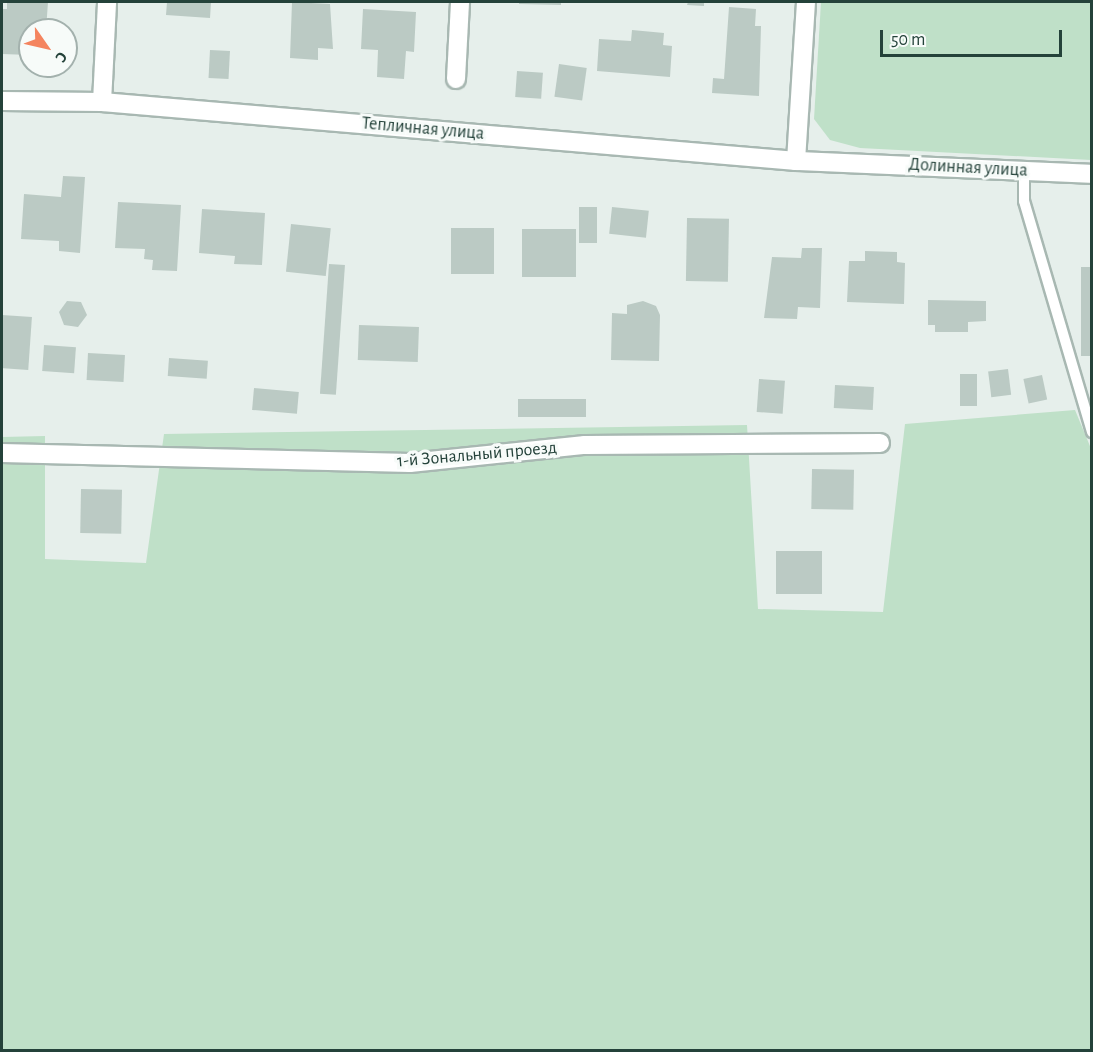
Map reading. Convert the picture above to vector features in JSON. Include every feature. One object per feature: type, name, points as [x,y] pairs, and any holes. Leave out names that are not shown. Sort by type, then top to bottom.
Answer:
[{"type":"street","points":[[102,102],[107,2]]},
{"type":"street","points":[[456,79],[460,2]]},
{"type":"street","points":[[796,161],[806,2]]},
{"type":"street","name":"Тепличная улица","points":[[2,101],[102,102],[796,161],[845,162]]},
{"type":"street","name":"Долинная улица","points":[[845,162],[1092,174]]},
{"type":"street","name":"1-й Зональный проезд","points":[[2,453],[410,463],[585,445],[880,443]]},
{"type":"lane","points":[[1024,171],[1024,201],[1092,432]]},
{"type":"green space","points":[[821,2],[1091,2],[1091,160],[860,148],[830,140],[814,119]]},
{"type":"green space","points":[[1075,410],[1092,451],[1091,1050],[2,1050],[2,437],[45,436],[45,559],[146,563],[164,434],[747,425],[758,609],[883,612],[905,424]]},
{"type":"building","points":[[7,2],[48,2],[47,18],[18,18],[18,55],[2,54],[2,9],[7,9]]},
{"type":"building","points":[[167,2],[211,2],[210,18],[166,15]]},
{"type":"building","points":[[292,2],[330,4],[333,49],[318,48],[318,60],[290,58]]},
{"type":"building","points":[[519,2],[561,2],[561,5],[519,4]]},
{"type":"building","points":[[688,2],[704,2],[704,6],[687,5]]},
{"type":"building","points":[[729,7],[756,9],[755,26],[761,26],[759,96],[712,93],[713,78],[724,79]]},
{"type":"building","points":[[363,9],[416,12],[414,52],[406,51],[404,79],[377,77],[378,50],[361,49]]},
{"type":"building","points":[[632,30],[664,33],[663,45],[672,46],[670,77],[597,71],[599,39],[631,41]]},
{"type":"building","points":[[210,50],[230,51],[229,79],[209,78]]},
{"type":"building","points":[[559,64],[587,68],[582,101],[554,97]]},
{"type":"building","points":[[517,71],[543,73],[541,99],[515,97]]},
{"type":"building","points":[[63,176],[85,177],[80,253],[59,251],[59,241],[21,239],[24,194],[61,197]]},
{"type":"building","points":[[118,202],[181,205],[177,271],[152,270],[153,260],[144,259],[145,249],[115,248]]},
{"type":"building","points":[[579,207],[597,207],[597,243],[579,243]]},
{"type":"building","points":[[612,207],[649,211],[646,238],[609,234]]},
{"type":"building","points":[[202,209],[265,213],[262,265],[234,264],[235,256],[199,253]]},
{"type":"building","points":[[687,218],[729,219],[728,282],[686,281]]},
{"type":"building","points":[[291,224],[331,228],[326,276],[286,272]]},
{"type":"building","points":[[451,228],[494,228],[494,274],[451,274]]},
{"type":"building","points":[[522,229],[576,229],[576,277],[522,277]]},
{"type":"building","points":[[802,248],[822,248],[820,308],[798,307],[797,319],[764,318],[772,257],[801,258]]},
{"type":"building","points":[[865,251],[897,252],[897,262],[905,263],[904,304],[847,302],[849,261],[865,261]]},
{"type":"building","points":[[329,264],[345,265],[336,395],[320,394]]},
{"type":"building","points":[[1081,267],[1092,267],[1092,356],[1081,356]]},
{"type":"building","points":[[928,300],[986,301],[986,321],[968,322],[968,332],[935,332],[935,325],[928,325]]},
{"type":"building","points":[[67,301],[81,302],[87,315],[78,327],[64,325],[59,312]]},
{"type":"building","points":[[643,301],[656,306],[660,315],[659,361],[611,360],[612,313],[627,314],[627,305]]},
{"type":"building","points":[[2,315],[32,317],[28,370],[2,368]]},
{"type":"building","points":[[359,325],[419,327],[418,362],[358,360]]},
{"type":"building","points":[[44,345],[76,347],[74,373],[42,371]]},
{"type":"building","points":[[88,353],[125,355],[124,382],[87,380]]},
{"type":"building","points":[[169,358],[208,361],[207,379],[168,376]]},
{"type":"building","points":[[1008,369],[1011,395],[991,397],[988,371]]},
{"type":"building","points":[[960,374],[977,374],[977,406],[960,406]]},
{"type":"building","points":[[1042,375],[1047,399],[1029,403],[1023,379]]},
{"type":"building","points":[[759,379],[785,381],[783,414],[757,412]]},
{"type":"building","points":[[835,385],[874,387],[873,410],[834,408]]},
{"type":"building","points":[[254,388],[299,392],[297,414],[252,410]]},
{"type":"building","points":[[518,399],[586,399],[586,417],[518,417]]},
{"type":"building","points":[[812,469],[854,470],[853,510],[811,509]]},
{"type":"building","points":[[81,489],[122,490],[121,534],[80,533]]},
{"type":"building","points":[[776,551],[822,551],[822,594],[776,594]]}]
